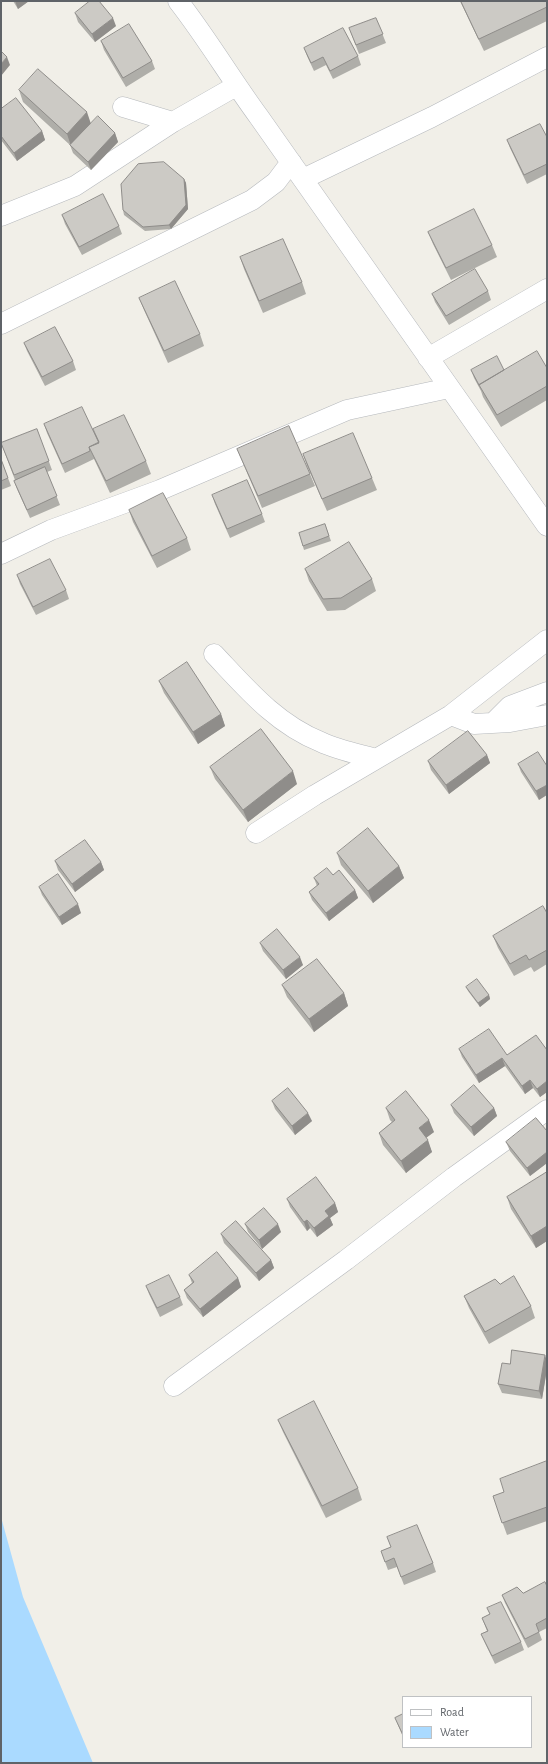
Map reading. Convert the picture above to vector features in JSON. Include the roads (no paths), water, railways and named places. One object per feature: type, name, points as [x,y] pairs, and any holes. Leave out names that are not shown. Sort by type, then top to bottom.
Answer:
[{"type":"street","points":[[181,5],[236,86],[547,526]]},
{"type":"street","points":[[303,179],[432,118],[547,58]]},
{"type":"street","points":[[1,216],[75,186],[173,122],[236,86]]},
{"type":"street","points":[[123,107],[173,122]]},
{"type":"street","points":[[1,324],[252,200],[276,182],[291,162]]},
{"type":"street","points":[[428,358],[547,289]]},
{"type":"street","points":[[1,554],[51,530],[160,490],[347,410],[449,388]]},
{"type":"street","points":[[256,833],[315,795],[451,715],[547,640]]},
{"type":"street","points":[[214,654],[261,705],[284,723],[321,742],[376,759]]},
{"type":"street","points":[[493,723],[510,706],[547,692]]},
{"type":"street","points":[[451,715],[474,724],[493,723],[547,715]]},
{"type":"street","points":[[174,1386],[346,1260],[454,1177],[547,1110]]},
{"type":"water","points":[[1,1517],[23,1597],[93,1763],[1,1763]]}]
